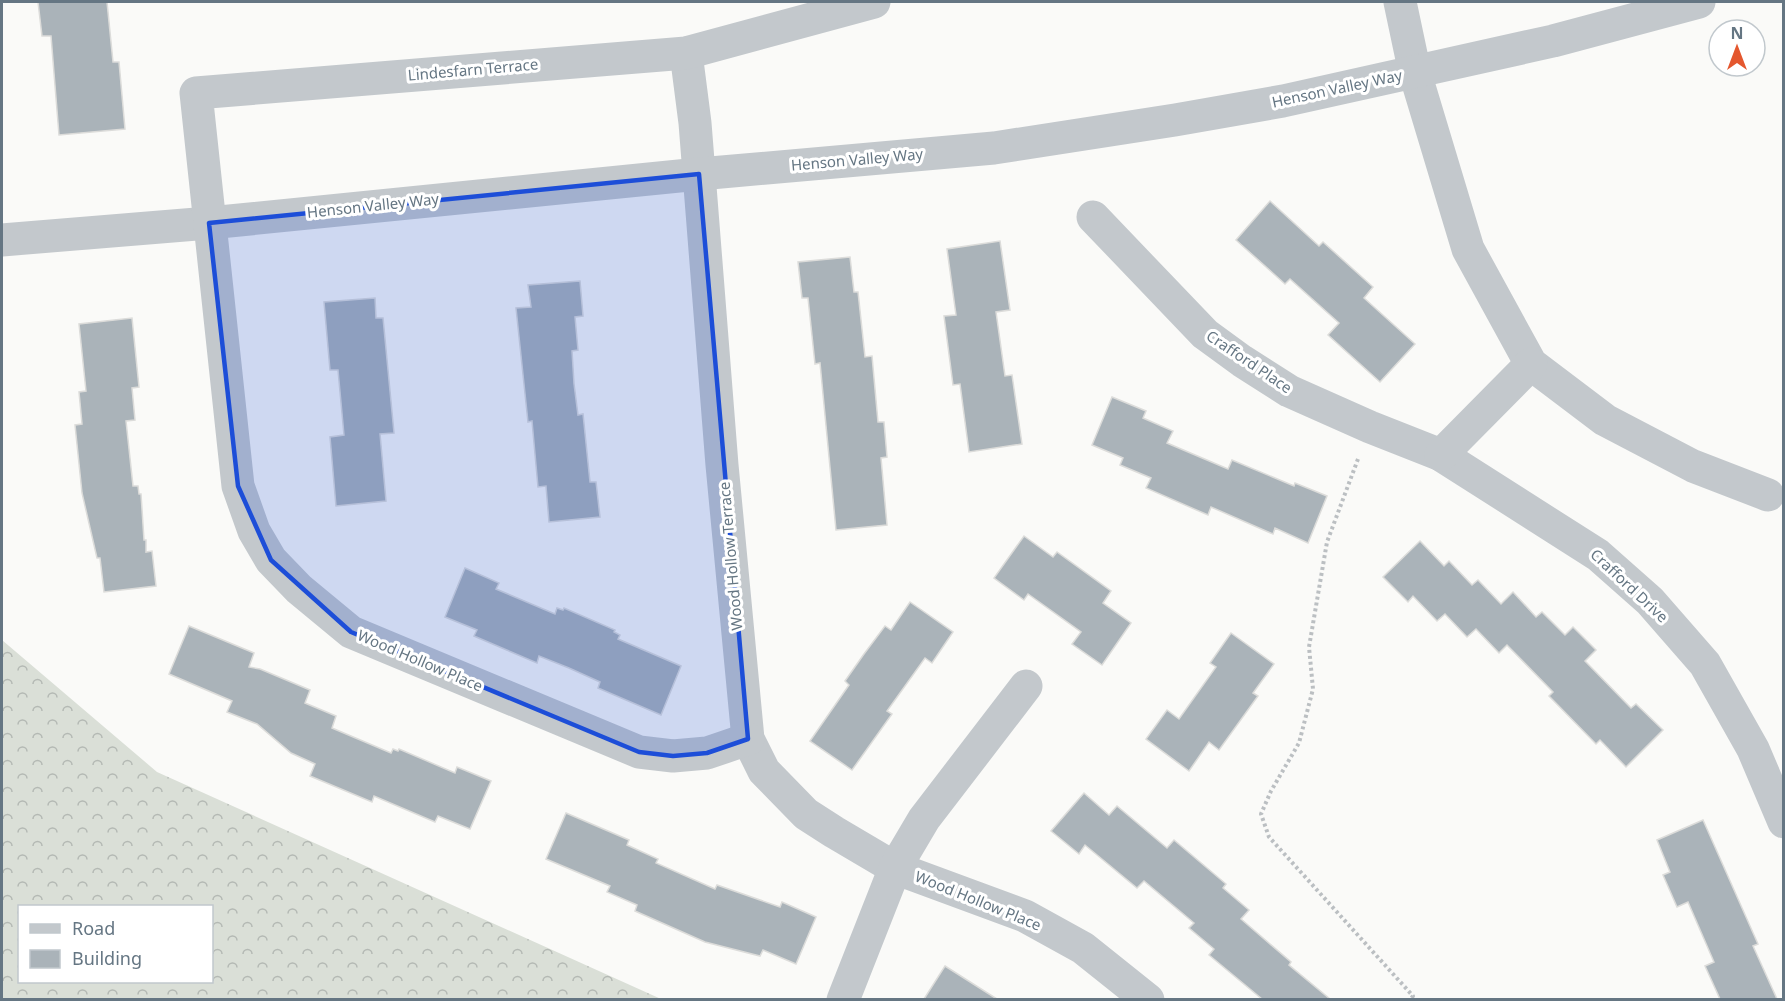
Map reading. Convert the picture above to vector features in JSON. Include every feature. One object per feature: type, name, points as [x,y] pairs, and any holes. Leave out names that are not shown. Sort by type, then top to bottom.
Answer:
[{"type":"street","name":"Lindesfarn Terrace","points":[[209,223],[196,93],[686,53],[874,2]]},
{"type":"street","points":[[1400,2],[1415,73],[1468,249],[1531,364],[1605,420],[1693,466],[1768,495]]},
{"type":"street","name":"Henson Valley Way","points":[[2,240],[209,223],[994,147],[1283,101],[1553,41],[1699,2]]},
{"type":"street","name":"Wood Hollow Terrace","points":[[686,53],[695,123],[721,453],[748,739],[764,771],[807,814],[895,868]]},
{"type":"street","name":"Crafford Place","points":[[1093,216],[1205,334],[1242,361],[1289,391],[1441,455]]},
{"type":"street","name":"Wood Hollow Place","points":[[209,223],[238,486],[254,531],[271,560],[299,589],[351,632],[639,752],[673,756],[706,753],[748,739]]},
{"type":"street","points":[[1441,455],[1531,364]]},
{"type":"street","name":"Crafford Drive","points":[[1441,455],[1598,555],[1650,601],[1705,664],[1753,749],[1784,822]]},
{"type":"street","points":[[843,999],[895,868],[924,819],[1026,686]]},
{"type":"street","name":"Wood Hollow Place","points":[[895,868],[1025,916],[1083,948],[1148,999]]},
{"type":"path","points":[[1370,427],[1327,542],[1309,647],[1313,688],[1299,743],[1271,791],[1261,814],[1269,837],[1413,996],[1410,999]]},
{"type":"highlighted area","points":[[699,174],[748,739],[707,753],[673,756],[639,752],[351,632],[271,560],[238,486],[209,223]]},
{"type":"green space","points":[[2,640],[157,772],[661,999],[2,999]]},
{"type":"building","points":[[38,2],[107,2],[113,62],[119,62],[125,129],[59,135],[51,36],[42,36]]},
{"type":"building","points":[[1270,201],[1319,246],[1323,242],[1373,287],[1364,298],[1415,344],[1380,382],[1328,335],[1339,323],[1290,279],[1285,284],[1236,240]]},
{"type":"building","points":[[1000,241],[1010,310],[996,312],[1005,376],[1012,375],[1022,444],[969,452],[960,384],[953,385],[944,316],[956,315],[947,249]]},
{"type":"building","points":[[850,257],[854,292],[858,292],[865,357],[872,356],[878,422],[884,422],[887,457],[881,458],[887,525],[836,530],[820,363],[815,364],[808,298],[802,298],[798,262]]},
{"type":"building","points":[[580,281],[583,316],[575,317],[578,350],[572,351],[574,384],[578,415],[583,414],[590,482],[596,482],[600,517],[549,522],[546,486],[538,487],[532,421],[528,422],[516,308],[531,307],[528,285]]},
{"type":"building","points":[[375,298],[376,318],[383,318],[394,433],[380,434],[386,501],[336,506],[330,437],[344,435],[338,370],[330,370],[324,302]]},
{"type":"building","points":[[132,318],[139,387],[132,388],[135,420],[126,421],[133,486],[138,486],[139,494],[141,494],[144,540],[146,540],[146,552],[152,551],[156,586],[104,592],[100,558],[97,558],[82,493],[75,425],[82,424],[79,392],[86,391],[79,324]]},
{"type":"building","points":[[1112,397],[1146,411],[1143,418],[1173,431],[1167,443],[1228,469],[1232,460],[1294,486],[1295,483],[1327,496],[1308,543],[1275,528],[1273,534],[1211,507],[1208,515],[1146,488],[1151,478],[1120,465],[1123,458],[1092,445]]},
{"type":"building","points":[[1024,536],[1053,557],[1057,552],[1111,591],[1103,603],[1131,623],[1102,665],[1072,644],[1081,632],[1028,594],[1024,600],[994,578]]},
{"type":"building","points":[[1420,541],[1444,566],[1449,561],[1472,585],[1478,580],[1501,604],[1513,592],[1536,617],[1542,612],[1565,635],[1573,627],[1596,650],[1585,661],[1631,708],[1636,704],[1663,730],[1626,767],[1600,740],[1596,744],[1549,696],[1553,692],[1507,645],[1499,653],[1476,629],[1467,637],[1445,614],[1437,621],[1413,596],[1408,602],[1383,577]]},
{"type":"building","points":[[465,568],[499,583],[496,589],[555,614],[557,608],[563,610],[564,608],[615,630],[614,632],[620,635],[618,639],[681,666],[661,715],[598,688],[600,682],[569,668],[539,656],[537,663],[474,636],[477,630],[445,617]]},
{"type":"building","points":[[910,602],[953,632],[932,663],[925,658],[887,711],[892,714],[852,770],[810,741],[849,685],[845,681],[864,654],[885,626],[891,630]]},
{"type":"building","points":[[189,626],[254,653],[249,667],[260,669],[310,690],[305,703],[336,716],[332,728],[391,753],[393,749],[398,751],[399,749],[455,773],[457,767],[491,781],[470,829],[438,816],[435,822],[374,796],[372,802],[310,776],[315,764],[291,753],[257,724],[227,712],[232,701],[169,674]]},
{"type":"building","points":[[1231,633],[1274,664],[1253,693],[1258,696],[1219,750],[1209,742],[1189,771],[1146,739],[1167,710],[1179,719],[1216,667],[1210,663]]},
{"type":"building","points":[[1084,793],[1109,815],[1117,806],[1167,848],[1174,840],[1226,884],[1223,888],[1249,910],[1241,919],[1291,962],[1289,965],[1330,999],[1262,999],[1209,955],[1214,949],[1189,928],[1194,923],[1144,881],[1137,888],[1085,845],[1079,854],[1051,831]]},
{"type":"building","points":[[566,813],[629,840],[627,845],[658,859],[656,863],[715,889],[717,885],[780,907],[782,902],[816,917],[796,964],[763,950],[760,956],[705,942],[635,911],[637,905],[607,892],[610,886],[546,859]]},
{"type":"building","points":[[1703,820],[1758,944],[1753,946],[1777,999],[1720,999],[1705,966],[1714,962],[1688,902],[1677,907],[1663,875],[1670,872],[1657,840]]},
{"type":"building","points":[[945,966],[997,999],[924,999]]}]
